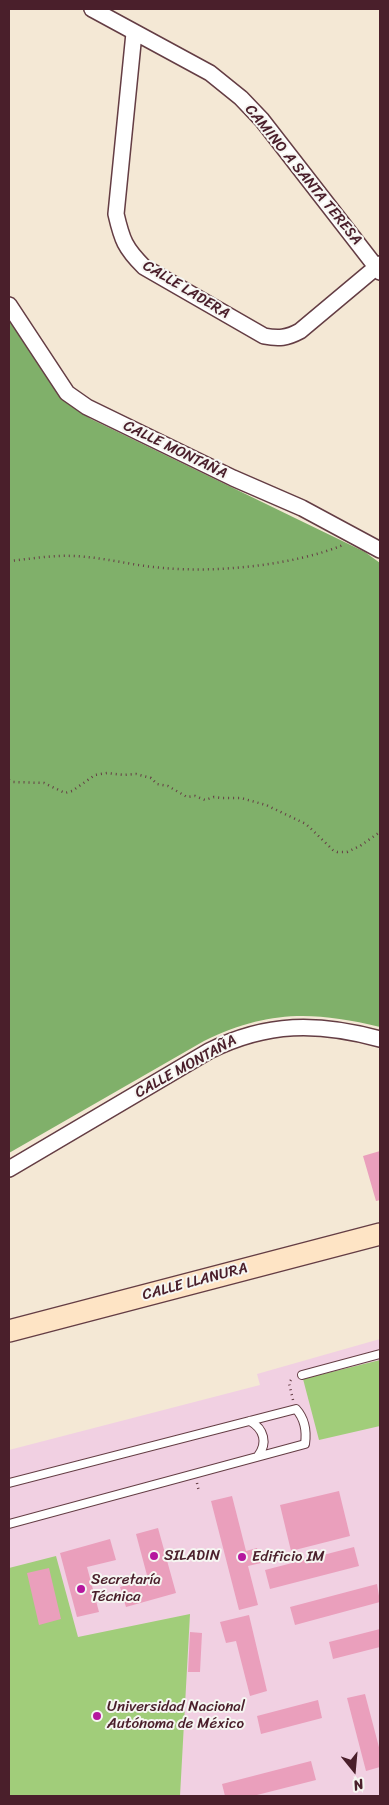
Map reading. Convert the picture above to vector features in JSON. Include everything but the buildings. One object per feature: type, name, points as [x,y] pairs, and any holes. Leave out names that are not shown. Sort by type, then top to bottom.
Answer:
[{"type":"street","name":"CAMINO A SANTA TERESA","points":[[92,9],[210,73],[241,98],[262,120],[379,268]]},
{"type":"street","name":"CALLE LADERA","points":[[134,33],[116,214],[120,234],[128,252],[144,267],[264,336],[278,338],[288,337],[300,331],[379,268]]},
{"type":"street","name":"CALLE MONTAÑA","points":[[9,305],[67,393],[81,402],[233,478],[302,508],[380,550]]},
{"type":"street","name":"CALLE MONTAÑA","points":[[9,1169],[202,1055],[240,1037],[272,1029],[305,1026],[338,1030],[380,1039]]},
{"type":"street","name":"CALLE LLANURA","points":[[9,1331],[380,1234]]},
{"type":"lane","points":[[302,1375],[380,1354]]},
{"type":"lane","points":[[9,1482],[296,1409],[305,1425],[305,1444],[9,1524]]},
{"type":"lane","points":[[250,1421],[260,1429],[263,1435],[263,1446],[258,1456]]},
{"type":"path","points":[[9,561],[53,556],[74,556],[164,568],[238,568],[274,563],[323,552],[347,543]]},
{"type":"path","points":[[9,780],[14,782],[44,783],[65,793],[72,791],[95,775],[124,776],[136,774],[150,778],[157,784],[168,786],[187,797],[195,796],[205,800],[214,797],[241,798],[266,805],[300,820],[314,830],[333,850],[342,853],[360,846],[380,832]]},
{"type":"path","points":[[296,1409],[289,1383],[292,1378],[302,1375]]},
{"type":"shaded area","points":[[380,1339],[380,1796],[9,1796],[9,1450],[260,1385],[257,1374]]},
{"type":"green space","points":[[9,320],[59,393],[69,404],[91,419],[365,552],[380,563],[380,1027],[312,1016],[291,1016],[249,1023],[204,1041],[9,1153]]},
{"type":"green space","points":[[380,1360],[380,1426],[319,1440],[303,1379]]},
{"type":"green space","name":"Universidad Nacional Autónoma de México","points":[[56,1556],[78,1637],[190,1614],[180,1796],[9,1796],[9,1568]]},
{"type":"place","name":"SILADIN","points":[[154,1556]]},
{"type":"place","name":"Edificio IM","points":[[242,1557]]},
{"type":"place","name":"Secretaría Técnica","points":[[81,1589]]},
{"type":"place","name":"Universidad Nacional Autónoma de México","points":[[97,1716]]}]
